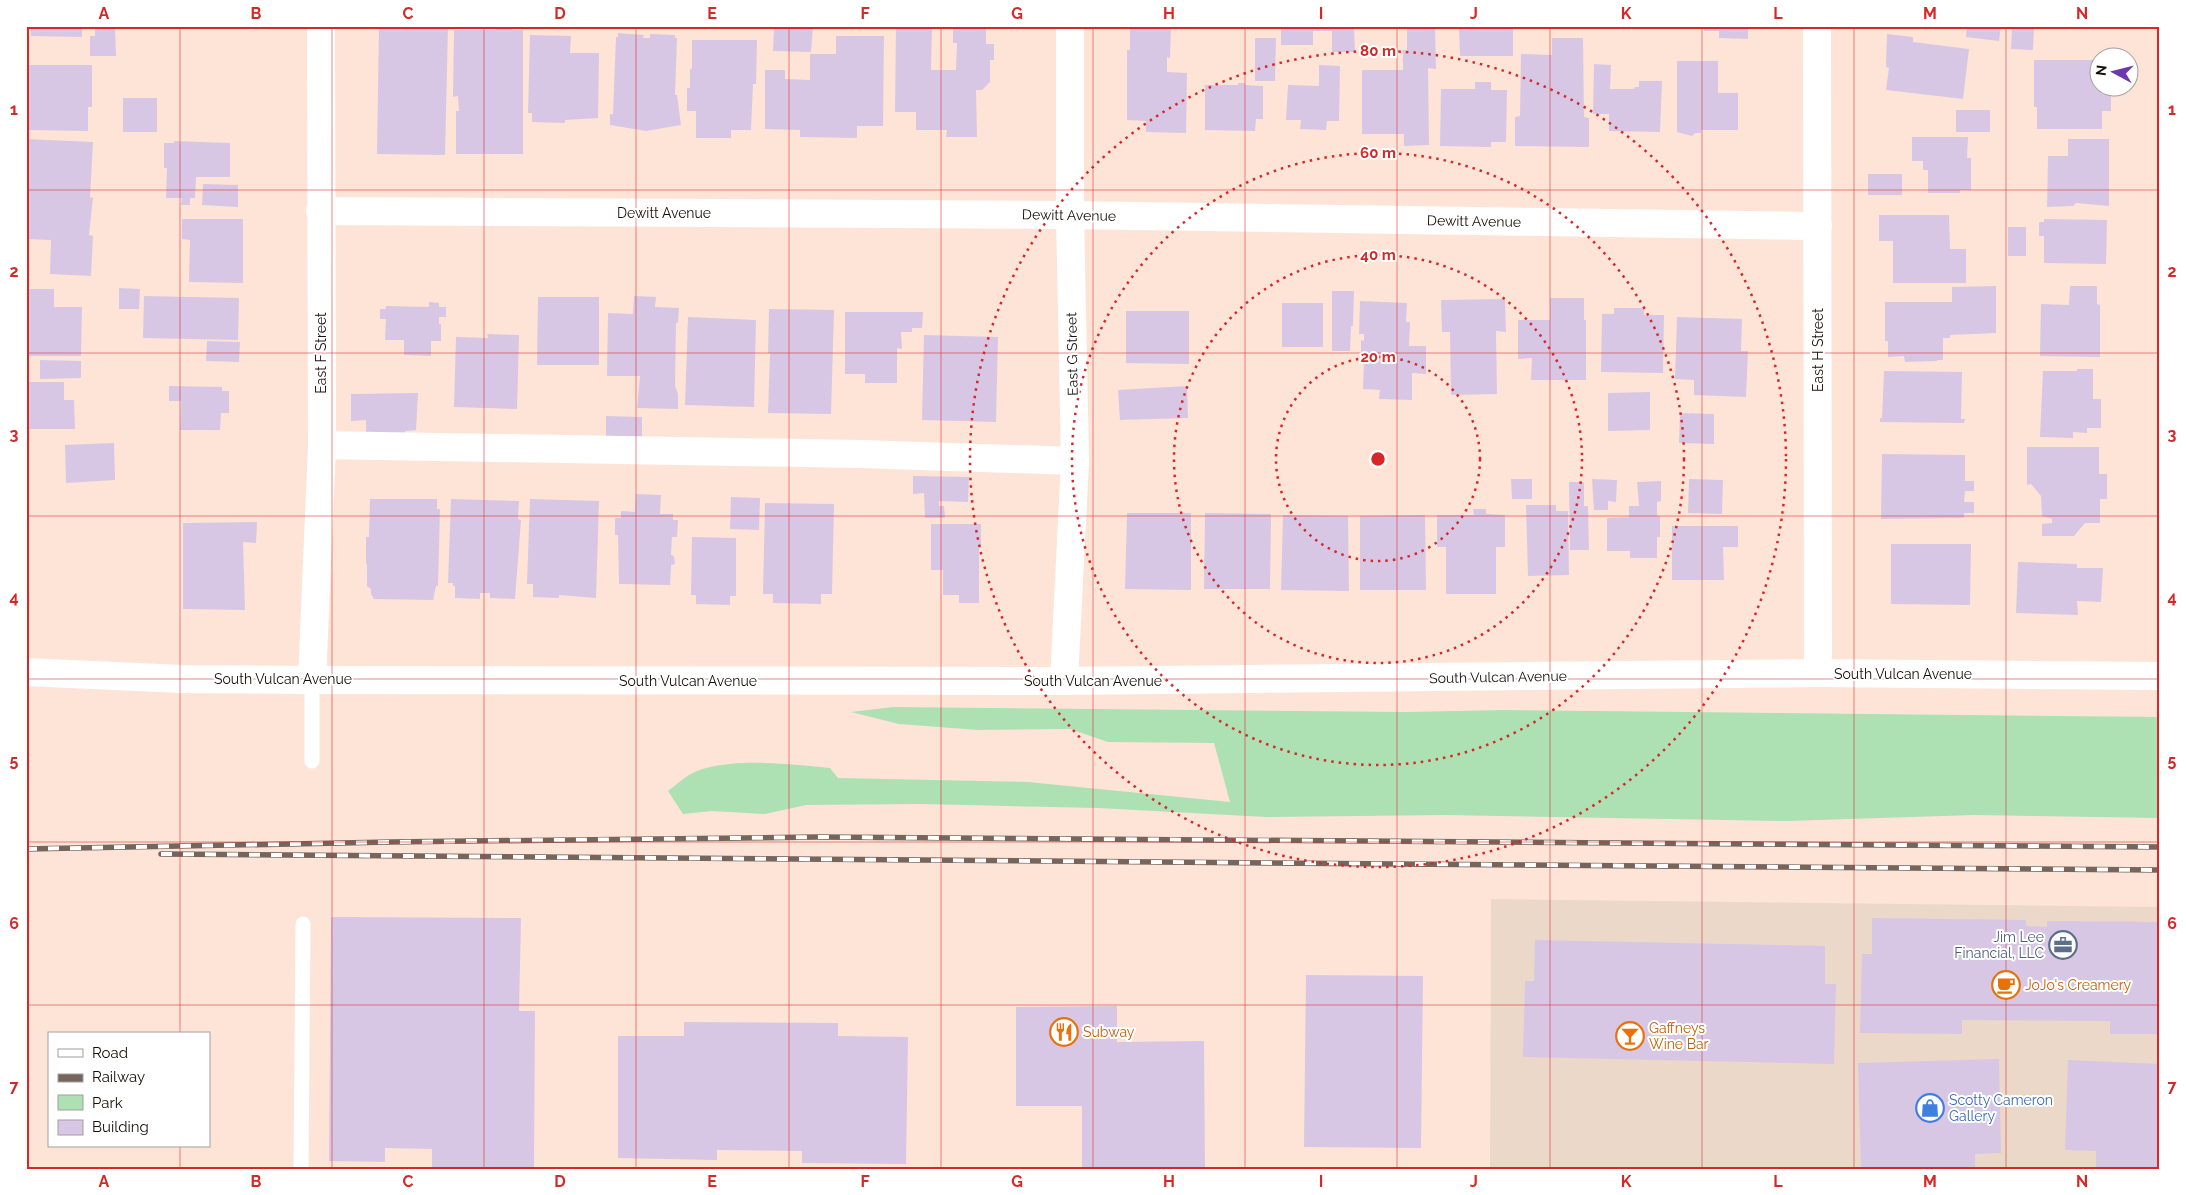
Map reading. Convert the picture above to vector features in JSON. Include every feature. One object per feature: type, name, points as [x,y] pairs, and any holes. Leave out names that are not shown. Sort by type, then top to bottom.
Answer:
[{"type":"street","name":"East F Street","points":[[312,680],[322,445],[320,26]]},
{"type":"street","name":"East G Street","points":[[1064,682],[1075,462],[1070,215],[1070,26]]},
{"type":"street","name":"East H Street","points":[[1817,26],[1818,673]]},
{"type":"street","name":"Dewitt Avenue","points":[[320,211],[1070,215],[1818,226]]},
{"type":"street","points":[[322,445],[851,454],[1075,462]]},
{"type":"street","name":"South Vulcan Avenue","points":[[26,672],[181,678],[312,680],[1064,682],[1818,673],[2160,676]]},
{"type":"lane","points":[[312,680],[312,761]]},
{"type":"lane","points":[[301,1169],[303,924]]},
{"type":"shaded area","points":[[1491,899],[2160,907],[2160,1169],[1490,1169]]},
{"type":"green space","points":[[893,707],[1406,712],[1505,710],[2160,717],[2160,818],[1974,815],[1787,821],[1445,815],[1266,817],[1098,808],[921,804],[806,805],[765,814],[712,811],[683,814],[668,791],[689,775],[703,769],[738,763],[758,763],[830,768],[838,778],[1028,782],[1230,802],[1214,743],[1108,742],[1070,729],[978,730],[899,724],[851,712]]},
{"type":"building","points":[[31,26],[82,26],[82,37],[31,36]]},
{"type":"building","points":[[95,26],[115,26],[116,56],[90,56],[90,36],[95,36]]},
{"type":"building","points":[[379,26],[448,26],[445,155],[377,154]]},
{"type":"building","points":[[496,26],[511,26],[512,30],[523,30],[523,154],[456,154],[456,111],[459,111],[458,96],[453,97],[454,30],[496,30]]},
{"type":"building","points":[[774,26],[813,26],[811,52],[773,51]]},
{"type":"building","points":[[896,26],[932,26],[931,70],[956,70],[957,43],[953,43],[953,26],[986,26],[986,44],[994,44],[994,60],[990,60],[990,82],[982,90],[976,90],[977,137],[946,137],[947,130],[916,130],[916,112],[895,112]]},
{"type":"building","points":[[1130,26],[1171,26],[1170,58],[1167,57],[1167,72],[1187,73],[1186,133],[1146,132],[1146,121],[1127,120],[1127,50],[1130,50]]},
{"type":"building","points":[[1281,26],[1354,26],[1355,52],[1332,52],[1332,31],[1313,31],[1313,45],[1281,45]]},
{"type":"building","points":[[1407,26],[1435,26],[1436,69],[1428,68],[1429,145],[1404,146],[1404,134],[1362,134],[1362,70],[1403,70],[1403,50],[1407,50]]},
{"type":"building","points":[[1459,26],[1513,26],[1513,56],[1460,56]]},
{"type":"building","points":[[1704,26],[1748,26],[1748,39],[1719,38],[1719,31],[1704,31]]},
{"type":"building","points":[[1967,26],[2001,26],[1999,41],[1966,37]]},
{"type":"building","points":[[2012,26],[2034,26],[2033,50],[2011,49]]},
{"type":"building","points":[[618,33],[644,35],[643,38],[650,38],[650,34],[675,35],[675,38],[677,38],[675,95],[677,95],[681,125],[646,131],[610,125],[610,114],[613,114],[616,37],[618,37]]},
{"type":"building","points":[[1887,34],[1913,37],[1913,42],[1969,49],[1963,99],[1886,90],[1889,68],[1886,67]]},
{"type":"building","points":[[530,35],[571,36],[570,53],[599,53],[598,118],[565,120],[565,123],[532,122],[532,113],[528,113]]},
{"type":"building","points":[[836,36],[884,36],[883,126],[857,126],[857,138],[800,137],[800,130],[765,129],[765,70],[785,70],[785,79],[810,80],[810,54],[836,54]]},
{"type":"building","points":[[1255,38],[1276,38],[1275,81],[1255,81]]},
{"type":"building","points":[[1552,38],[1583,38],[1584,117],[1589,118],[1589,147],[1515,146],[1515,117],[1520,116],[1521,54],[1552,55]]},
{"type":"building","points":[[692,40],[757,40],[756,84],[753,84],[751,130],[731,130],[731,138],[696,138],[696,111],[687,111],[687,88],[690,88],[690,69],[692,69]]},
{"type":"building","points":[[2034,60],[2088,60],[2088,98],[2111,98],[2111,111],[2102,111],[2102,129],[2037,129],[2037,107],[2034,107]]},
{"type":"building","points":[[1677,61],[1718,61],[1718,93],[1738,93],[1738,130],[1701,130],[1701,133],[1695,133],[1692,136],[1677,132]]},
{"type":"building","points":[[1594,64],[1611,65],[1610,89],[1634,89],[1639,87],[1639,81],[1662,81],[1660,132],[1609,131],[1609,114],[1593,114]]},
{"type":"building","points":[[26,65],[92,65],[92,107],[88,107],[88,131],[26,130]]},
{"type":"building","points":[[1319,65],[1340,66],[1339,121],[1327,121],[1326,130],[1300,129],[1301,120],[1286,120],[1288,85],[1319,86]]},
{"type":"building","points":[[1475,82],[1491,82],[1491,90],[1507,90],[1506,142],[1491,142],[1491,147],[1440,146],[1441,89],[1475,89]]},
{"type":"building","points":[[1238,83],[1263,86],[1263,119],[1256,119],[1255,131],[1205,130],[1205,85],[1238,85]]},
{"type":"building","points":[[123,98],[157,98],[157,132],[123,132]]},
{"type":"building","points":[[1956,110],[1990,110],[1990,132],[1956,132]]},
{"type":"building","points":[[1912,137],[1968,137],[1967,158],[1971,158],[1971,190],[1960,190],[1960,193],[1928,193],[1928,170],[1923,170],[1923,161],[1912,161]]},
{"type":"building","points":[[26,139],[93,142],[90,198],[93,197],[89,235],[93,236],[91,276],[50,274],[51,240],[26,239]]},
{"type":"building","points":[[2068,139],[2109,139],[2109,206],[2076,203],[2073,206],[2047,207],[2048,156],[2068,156]]},
{"type":"building","points":[[174,141],[230,143],[230,177],[196,177],[195,198],[190,198],[190,205],[181,205],[182,198],[166,198],[167,168],[164,168],[164,143],[174,143]]},
{"type":"building","points":[[1868,174],[1902,174],[1902,195],[1868,195]]},
{"type":"building","points":[[203,184],[238,185],[238,207],[202,205]]},
{"type":"building","points":[[1879,215],[1949,215],[1950,249],[1966,249],[1966,283],[1893,283],[1893,241],[1879,241]]},
{"type":"building","points":[[182,219],[243,219],[243,283],[189,282],[190,240],[182,239]]},
{"type":"building","points":[[2044,219],[2107,220],[2106,264],[2044,263],[2044,236],[2039,236],[2039,222],[2044,222]]},
{"type":"building","points":[[2008,227],[2026,227],[2026,256],[2008,256]]},
{"type":"building","points":[[1996,286],[1996,333],[1950,335],[1950,338],[1943,338],[1943,360],[1905,362],[1904,356],[1888,357],[1888,341],[1885,341],[1885,302],[1952,302],[1952,287]]},
{"type":"building","points":[[2070,286],[2097,286],[2097,304],[2100,305],[2100,357],[2040,356],[2041,304],[2069,305]]},
{"type":"building","points":[[119,288],[140,289],[139,309],[119,309]]},
{"type":"building","points":[[26,289],[54,289],[54,307],[82,307],[81,356],[26,356]]},
{"type":"building","points":[[1332,291],[1354,291],[1350,351],[1332,351]]},
{"type":"building","points":[[144,296],[239,298],[238,340],[143,338]]},
{"type":"building","points":[[634,296],[656,297],[655,307],[679,308],[678,323],[676,323],[675,386],[678,394],[678,409],[637,408],[640,376],[607,376],[608,313],[633,314]]},
{"type":"building","points":[[538,297],[599,297],[599,365],[537,365]]},
{"type":"building","points":[[1550,298],[1584,298],[1586,380],[1531,380],[1532,358],[1518,359],[1518,320],[1550,320]]},
{"type":"building","points":[[1505,299],[1506,332],[1496,331],[1497,394],[1451,395],[1450,332],[1442,332],[1441,300]]},
{"type":"building","points":[[1360,301],[1407,303],[1406,322],[1410,322],[1409,346],[1426,346],[1426,374],[1412,373],[1412,400],[1379,399],[1380,390],[1363,389],[1364,360],[1361,360],[1361,340],[1364,341],[1364,334],[1359,334]]},
{"type":"building","points":[[429,302],[439,303],[439,307],[446,307],[446,317],[439,317],[441,341],[431,341],[431,356],[404,355],[404,340],[385,340],[386,319],[380,319],[380,309],[386,309],[386,306],[429,307]]},
{"type":"building","points":[[1282,303],[1323,303],[1323,347],[1282,347]]},
{"type":"building","points":[[1614,308],[1644,308],[1644,315],[1664,315],[1663,373],[1601,372],[1602,314],[1614,314]]},
{"type":"building","points":[[769,309],[834,310],[831,414],[768,413]]},
{"type":"building","points":[[1126,311],[1189,311],[1189,364],[1126,363]]},
{"type":"building","points":[[845,312],[923,312],[922,328],[912,328],[912,332],[901,332],[902,349],[897,348],[897,383],[865,383],[865,374],[845,374]]},
{"type":"building","points":[[688,317],[756,320],[754,407],[685,405]]},
{"type":"building","points":[[1677,317],[1742,319],[1741,351],[1748,351],[1746,397],[1694,395],[1694,380],[1675,379]]},
{"type":"building","points":[[487,334],[519,335],[517,409],[454,407],[456,337],[488,338]]},
{"type":"building","points":[[924,335],[998,337],[996,422],[922,420]]},
{"type":"building","points":[[207,341],[240,342],[239,362],[206,361]]},
{"type":"building","points":[[40,360],[81,361],[81,378],[40,379]]},
{"type":"building","points":[[2077,369],[2093,369],[2093,399],[2101,399],[2101,428],[2087,428],[2087,433],[2073,432],[2073,438],[2040,437],[2043,371],[2077,371]]},
{"type":"building","points":[[1884,371],[1962,372],[1961,419],[1965,419],[1964,423],[1880,422],[1880,418],[1882,418]]},
{"type":"building","points":[[26,382],[64,382],[64,400],[74,400],[75,429],[26,429]]},
{"type":"building","points":[[169,386],[222,387],[222,391],[229,391],[229,413],[221,413],[220,430],[180,430],[181,401],[169,401]]},
{"type":"building","points":[[1187,386],[1188,418],[1120,420],[1118,390]]},
{"type":"building","points":[[1650,392],[1650,430],[1608,431],[1608,393]]},
{"type":"building","points":[[418,393],[416,430],[405,431],[405,439],[366,439],[366,420],[351,421],[351,394]]},
{"type":"building","points":[[1680,413],[1714,414],[1714,444],[1679,443]]},
{"type":"building","points":[[606,416],[642,417],[642,440],[606,440]]},
{"type":"building","points":[[114,443],[115,480],[66,483],[65,445]]},
{"type":"building","points":[[2027,447],[2099,447],[2099,474],[2107,474],[2107,499],[2100,499],[2100,523],[2085,523],[2074,536],[2042,536],[2042,524],[2052,523],[2052,519],[2042,516],[2041,496],[2031,484],[2027,485]]},
{"type":"building","points":[[1882,454],[1965,455],[1965,481],[1974,481],[1974,491],[1965,491],[1964,502],[1974,502],[1974,513],[1964,513],[1964,518],[1881,519]]},
{"type":"building","points":[[913,476],[969,477],[968,502],[939,501],[939,506],[944,506],[945,518],[925,518],[924,493],[913,494]]},
{"type":"building","points":[[1511,479],[1532,479],[1532,499],[1512,499]]},
{"type":"building","points":[[1592,479],[1617,480],[1616,502],[1608,501],[1608,510],[1594,510]]},
{"type":"building","points":[[1689,479],[1723,480],[1722,514],[1688,513]]},
{"type":"building","points":[[1661,481],[1661,501],[1657,502],[1657,516],[1660,516],[1660,537],[1657,537],[1657,558],[1630,558],[1630,551],[1607,551],[1607,518],[1629,517],[1629,506],[1639,506],[1637,482]]},
{"type":"building","points":[[1569,482],[1584,482],[1584,506],[1588,506],[1589,550],[1570,550]]},
{"type":"building","points":[[636,494],[661,495],[660,514],[673,514],[673,520],[678,520],[677,537],[672,537],[671,555],[674,556],[675,564],[671,565],[670,585],[619,584],[618,535],[615,535],[615,518],[621,518],[621,511],[635,512]]},
{"type":"building","points":[[731,497],[760,498],[759,530],[730,529]]},
{"type":"building","points":[[370,499],[437,499],[437,509],[440,509],[438,586],[436,586],[433,600],[374,599],[371,589],[367,586],[366,564],[366,537],[369,537]]},
{"type":"building","points":[[451,499],[519,501],[518,519],[521,520],[515,599],[490,598],[490,593],[480,593],[480,599],[455,598],[455,586],[453,586],[453,583],[448,583]]},
{"type":"building","points":[[530,499],[599,501],[596,598],[559,595],[559,598],[533,597],[533,584],[527,584]]},
{"type":"building","points":[[765,503],[834,504],[832,594],[821,594],[821,604],[773,603],[773,594],[763,594]]},
{"type":"building","points":[[1526,505],[1556,505],[1556,511],[1568,511],[1569,575],[1528,576]]},
{"type":"building","points":[[1473,509],[1486,509],[1486,514],[1505,515],[1505,547],[1496,547],[1496,594],[1446,594],[1446,547],[1437,547],[1437,515],[1474,515]]},
{"type":"building","points":[[1127,513],[1191,513],[1191,590],[1125,589]]},
{"type":"building","points":[[1205,513],[1271,514],[1270,589],[1204,589]]},
{"type":"building","points":[[1283,515],[1348,516],[1349,591],[1281,590]]},
{"type":"building","points":[[1425,515],[1426,590],[1360,590],[1360,516]]},
{"type":"building","points":[[257,522],[256,543],[243,542],[245,610],[183,609],[183,523]]},
{"type":"building","points":[[931,524],[981,524],[979,603],[959,603],[959,595],[943,595],[943,570],[931,570]]},
{"type":"building","points":[[1672,526],[1738,526],[1738,547],[1723,547],[1724,580],[1672,580]]},
{"type":"building","points":[[692,537],[736,538],[736,596],[730,596],[730,605],[696,604],[696,595],[691,595]]},
{"type":"building","points":[[1891,544],[1971,544],[1970,605],[1891,604]]},
{"type":"building","points":[[2018,562],[2077,564],[2077,568],[2103,568],[2101,602],[2077,601],[2078,615],[2016,613]]},
{"type":"building","points":[[331,917],[521,918],[519,1011],[535,1011],[534,1169],[432,1169],[432,1149],[385,1148],[385,1162],[329,1161]]},
{"type":"building","points":[[1872,918],[2026,920],[2026,926],[2047,927],[2047,921],[2160,922],[2160,1034],[2110,1034],[2110,1021],[1962,1020],[1962,1034],[1860,1033],[1862,954],[1872,954]]},
{"type":"building","points":[[1535,940],[1825,946],[1825,984],[1836,984],[1834,1064],[1523,1057],[1525,981],[1534,981]]},
{"type":"building","points":[[1306,975],[1423,976],[1421,1148],[1304,1147]]},
{"type":"building","points":[[1117,1006],[1117,1042],[1204,1041],[1205,1167],[1082,1168],[1082,1106],[1016,1106],[1016,1007]]},
{"type":"building","points":[[684,1022],[838,1023],[838,1036],[908,1037],[906,1164],[802,1163],[802,1151],[717,1150],[717,1160],[618,1158],[618,1036],[684,1036]]},
{"type":"building","name":"Scotty Cameron Gallery","points":[[1999,1059],[2001,1153],[1975,1154],[1975,1169],[1861,1169],[1858,1063]]},
{"type":"building","points":[[2068,1060],[2160,1064],[2160,1169],[2096,1169],[2096,1151],[2065,1150]]},
{"type":"railway","points":[[26,849],[818,837],[2160,847]]},
{"type":"railway","points":[[161,854],[2160,870]]},
{"type":"place","name":"Jim Lee Financial, LLC","points":[[2063,945]]},
{"type":"place","name":"JoJo's Creamery","points":[[2006,985]]},
{"type":"place","name":"Subway","points":[[1064,1032]]},
{"type":"place","name":"Gaffneys Wine Bar","points":[[1630,1036]]},
{"type":"place","name":"Scotty Cameron Gallery","points":[[1930,1108]]}]
